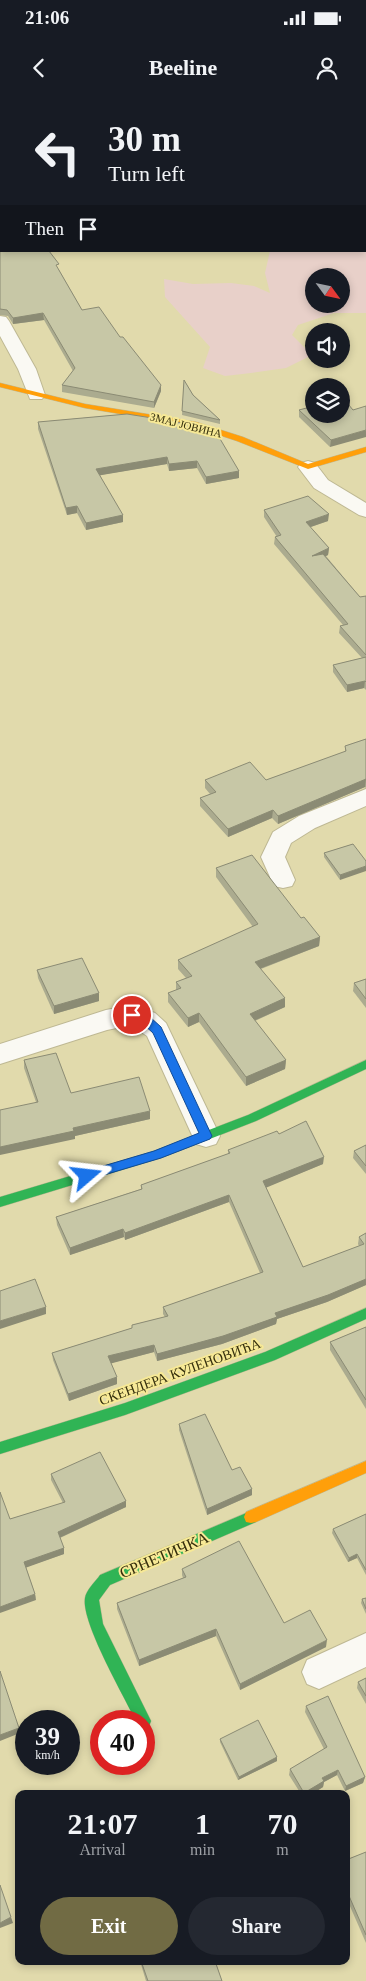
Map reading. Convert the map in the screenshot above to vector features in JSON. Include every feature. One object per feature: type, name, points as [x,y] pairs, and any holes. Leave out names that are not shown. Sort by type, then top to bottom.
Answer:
[{"type":"street","points":[[0,321],[27,369],[36,395]]},
{"type":"street","name":"ЗМАЈ ЈОВИНА","points":[[0,385],[85,406],[194,424],[240,439],[308,467]]},
{"type":"street","points":[[366,449],[308,467],[321,484],[366,511]]},
{"type":"street","points":[[283,880],[273,857],[281,838],[307,822],[366,797]]},
{"type":"street","points":[[0,1054],[106,1020],[132,1015],[146,1020],[157,1030],[206,1136]]},
{"type":"street","points":[[0,1202],[157,1155],[252,1118],[366,1064]]},
{"type":"street","name":"СКЕНДЕРА КУЛЕНОВИЋА","points":[[0,1448],[125,1409],[270,1356],[366,1314]]},
{"type":"street","name":"СРНЕТИЧКА","points":[[138,1710],[96,1625],[92,1598],[105,1580],[366,1467]]},
{"type":"street","points":[[319,1672],[366,1650]]},
{"type":"shaded area","points":[[270,252],[366,252],[366,313],[350,313],[350,268],[305,268],[305,313],[334,313],[298,325],[292,335],[305,348],[305,358],[286,368],[225,376],[203,368],[210,347],[165,297],[164,279],[193,284],[231,283],[254,286],[270,293],[265,273]]},
{"type":"building","points":[[0,252],[50,252],[59,264],[56,265],[82,310],[99,307],[120,337],[123,337],[161,385],[154,402],[62,385],[75,368],[43,313],[13,318],[7,310],[0,309]]},
{"type":"building","points":[[184,380],[193,395],[220,420],[182,411]]},
{"type":"building","points":[[350,406],[353,410],[366,406],[366,430],[331,440],[313,423],[350,423]]},
{"type":"building","points":[[305,408],[305,416],[299,410]]},
{"type":"building","points":[[127,414],[190,424],[216,432],[239,471],[206,477],[197,461],[169,464],[167,457],[96,469],[123,515],[86,523],[77,506],[66,508],[38,422]]},
{"type":"building","points":[[308,496],[329,514],[306,522],[329,548],[312,556],[323,554],[360,597],[366,596],[366,655],[340,626],[348,624],[275,537],[281,535],[264,510]]},
{"type":"building","points":[[366,657],[366,682],[347,685],[333,665]]},
{"type":"building","points":[[366,739],[366,779],[278,816],[273,810],[228,829],[200,798],[216,792],[205,780],[250,762],[266,780],[346,751],[345,746]]},
{"type":"building","points":[[353,844],[366,861],[366,866],[340,875],[324,853]]},
{"type":"building","points":[[252,855],[301,918],[304,917],[320,937],[255,962],[285,998],[250,1014],[286,1060],[246,1077],[199,1013],[188,1018],[168,993],[181,988],[176,982],[192,976],[178,960],[258,924],[216,868]]},
{"type":"building","points":[[82,958],[99,993],[54,1006],[37,970]]},
{"type":"building","points":[[366,979],[366,999],[354,983]]},
{"type":"building","points":[[56,1053],[71,1093],[139,1077],[150,1111],[73,1128],[74,1131],[0,1147],[0,1110],[38,1102],[24,1060]]},
{"type":"building","points":[[306,1121],[324,1157],[263,1181],[303,1267],[364,1244],[359,1237],[366,1233],[366,1279],[328,1295],[275,1313],[277,1317],[223,1336],[157,1354],[154,1345],[108,1356],[117,1377],[68,1394],[52,1353],[132,1328],[132,1325],[168,1316],[163,1307],[263,1272],[229,1195],[125,1233],[123,1229],[70,1248],[56,1217],[142,1189],[141,1185],[230,1153],[228,1150],[277,1131],[279,1134]]},
{"type":"building","points":[[366,1145],[366,1166],[354,1151]]},
{"type":"building","points":[[35,1279],[46,1307],[0,1321],[0,1291]]},
{"type":"building","points":[[366,1327],[366,1400],[330,1342]]},
{"type":"building","points":[[205,1414],[232,1470],[240,1467],[252,1489],[207,1509],[179,1424]]},
{"type":"building","points":[[100,1452],[126,1501],[58,1532],[64,1548],[24,1562],[35,1594],[0,1607],[0,1492],[10,1519],[65,1502],[51,1474]]},
{"type":"building","points":[[366,1514],[366,1570],[357,1554],[349,1558],[333,1529]]},
{"type":"building","points":[[239,1541],[284,1623],[310,1610],[327,1640],[240,1684],[216,1629],[139,1660],[117,1603],[186,1577],[182,1569]]},
{"type":"building","points":[[366,1598],[366,1609],[362,1599]]},
{"type":"building","points":[[0,1671],[15,1716],[15,1729],[0,1735]]},
{"type":"building","points":[[366,1678],[366,1696],[358,1682]]},
{"type":"building","points":[[328,1696],[365,1777],[346,1786],[338,1770],[322,1778],[324,1781],[309,1790],[302,1790],[290,1769],[327,1747],[306,1706]]},
{"type":"building","points":[[258,1720],[277,1757],[239,1777],[220,1739]]},
{"type":"building","points":[[366,1852],[366,1935],[350,1898],[350,1858]]},
{"type":"building","points":[[0,1885],[11,1917],[0,1923]]},
{"type":"building","points":[[142,1965],[216,1965],[222,1981],[148,1981]]},
{"type":"traffic: fast","points":[[0,1202],[157,1155],[252,1118],[366,1064]]},
{"type":"traffic: fast","points":[[0,1448],[125,1409],[270,1356],[366,1313]]},
{"type":"traffic: fast","points":[[138,1710],[96,1625],[92,1598],[105,1580],[251,1517]]},
{"type":"traffic: slow","points":[[0,385],[85,406],[193,424],[240,439],[308,467],[366,449]]},
{"type":"traffic: slow","points":[[251,1517],[366,1467]]},
{"type":"route","points":[[87,1176],[157,1155],[206,1136],[157,1030],[146,1020],[132,1015]]}]
